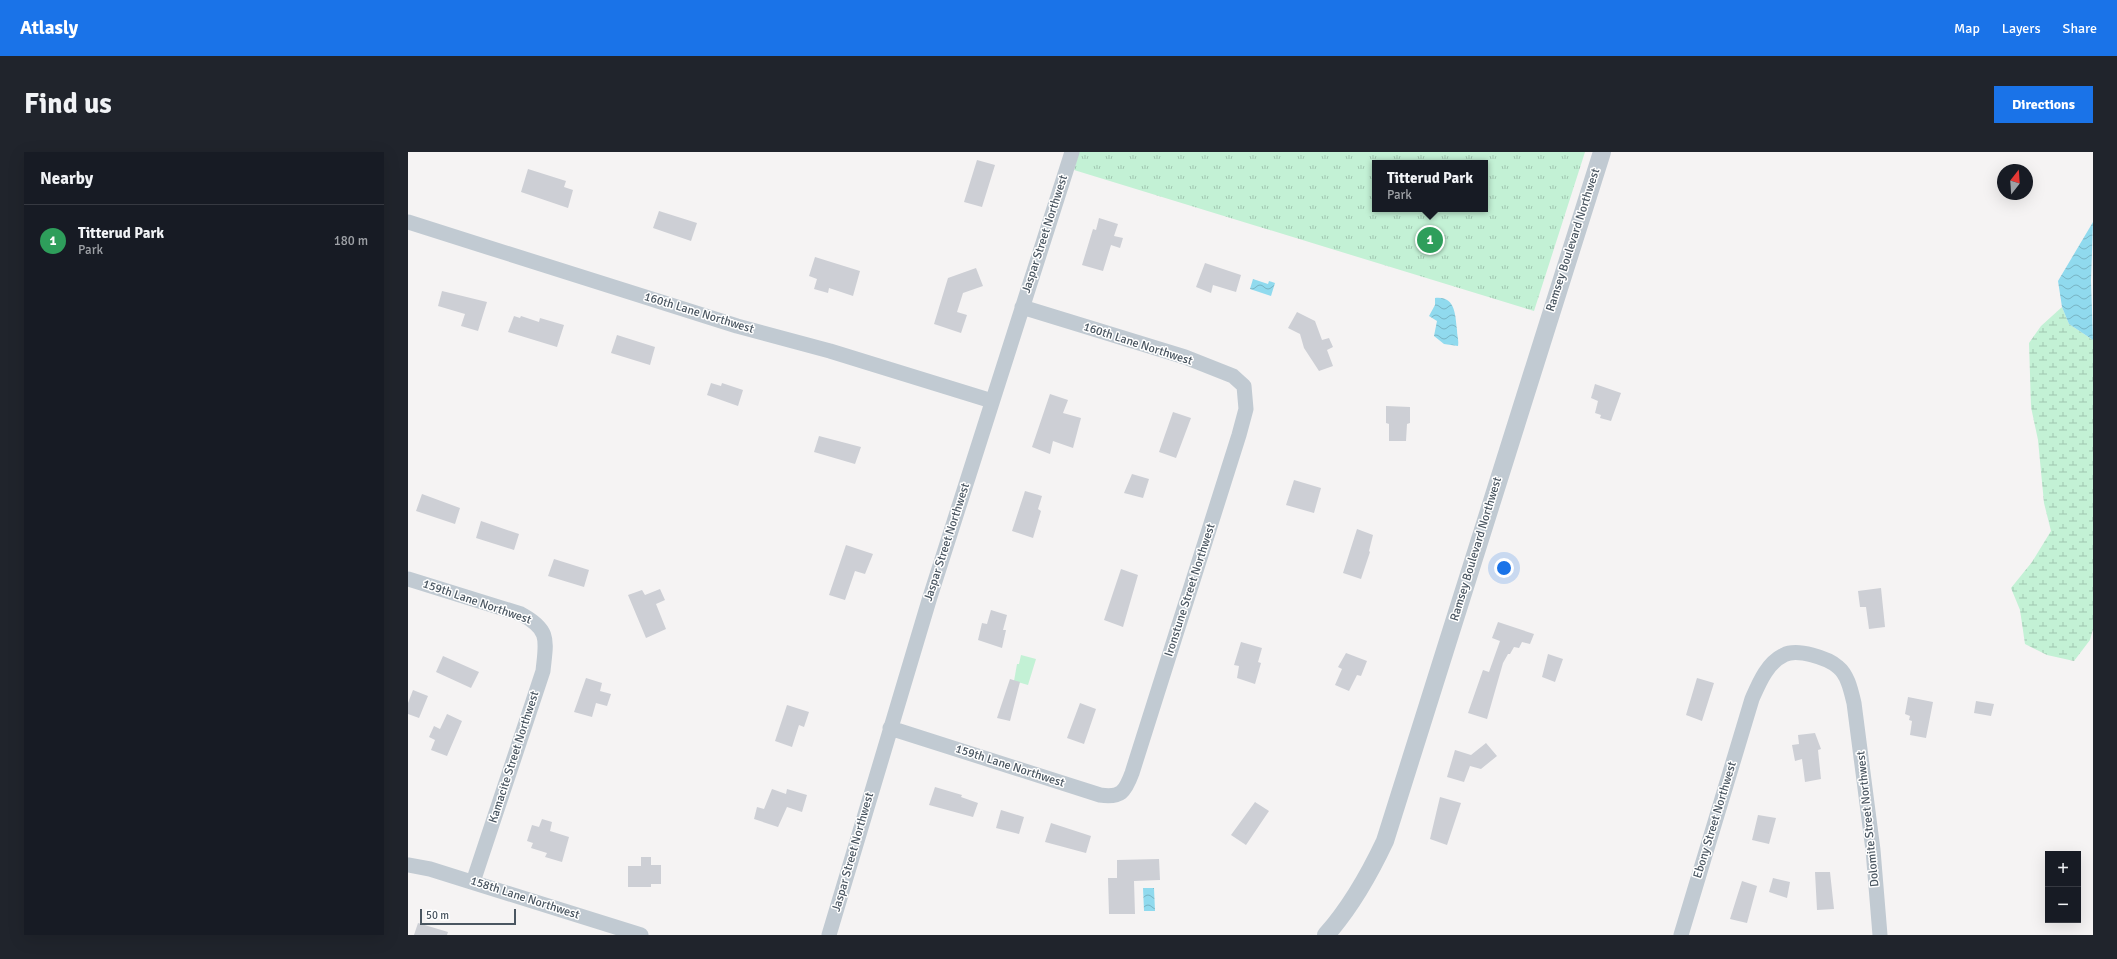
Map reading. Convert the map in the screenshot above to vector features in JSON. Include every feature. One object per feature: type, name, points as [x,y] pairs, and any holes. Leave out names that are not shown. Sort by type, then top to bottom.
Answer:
[{"type":"street","name":"Jaspar Street Northwest","points":[[829,935],[890,728],[992,401],[1072,152]]},
{"type":"street","name":"Ramsey Boulevard Northwest","points":[[1326,935],[1356,896],[1372,869],[1385,840],[1602,152]]},
{"type":"street","name":"160th Lane Northwest","points":[[408,222],[737,326],[830,351],[992,401]]},
{"type":"street","name":"160th Lane Northwest","points":[[1022,307],[1184,357],[1233,376],[1244,386],[1244,394]]},
{"type":"street","name":"Ironstune Street Northwest","points":[[1127,786],[1239,435],[1246,409],[1244,394]]},
{"type":"street","name":"159th Lane Northwest","points":[[408,579],[521,614],[537,622],[542,630]]},
{"type":"street","name":"Kamacite Street Northwest","points":[[473,882],[543,671],[545,647],[544,634],[542,630]]},
{"type":"street","name":"Dolomite Street Northwest","points":[[1750,704],[1759,683],[1770,665],[1784,655],[1803,653],[1826,660],[1839,668],[1849,683],[1854,703],[1872,850],[1880,935]]},
{"type":"street","name":"Ebony Street Northwest","points":[[1680,935],[1750,704]]},
{"type":"street","name":"159th Lane Northwest","points":[[890,728],[1100,794],[1114,797],[1121,793],[1127,786]]},
{"type":"street","name":"158th Lane Northwest","points":[[408,864],[430,868],[641,935]]},
{"type":"green space","points":[[1079,152],[1585,152],[1534,311],[1074,170]]},
{"type":"green space","points":[[2062,307],[2069,324],[2093,340],[2093,629],[2090,640],[2074,661],[2047,655],[2025,644],[2020,610],[2011,588],[2032,562],[2051,531],[2044,503],[2038,440],[2031,407],[2029,343],[2041,326]]},
{"type":"green space","points":[[1021,655],[1036,659],[1028,685],[1014,681],[1017,664],[1019,664]]},
{"type":"water","points":[[2093,222],[2091,281],[2093,340],[2069,324],[2062,307],[2058,281]]},
{"type":"water","points":[[1253,279],[1268,284],[1269,281],[1275,283],[1271,296],[1250,289]]},
{"type":"water","points":[[1435,298],[1442,298],[1451,303],[1456,318],[1458,346],[1444,344],[1434,336],[1437,321],[1429,316],[1435,305]]},
{"type":"water","points":[[1143,888],[1154,888],[1155,911],[1144,911]]},
{"type":"building","points":[[977,160],[995,165],[982,207],[964,202]]},
{"type":"building","points":[[528,169],[566,181],[564,187],[573,190],[568,208],[521,192]]},
{"type":"building","points":[[659,211],[697,223],[691,241],[653,228]]},
{"type":"building","points":[[1099,218],[1118,224],[1114,236],[1123,238],[1120,248],[1111,245],[1103,271],[1082,265],[1093,229],[1096,230]]},
{"type":"building","points":[[815,257],[860,271],[853,296],[829,288],[828,293],[814,289],[817,279],[809,276]]},
{"type":"building","points":[[1205,263],[1241,275],[1236,292],[1213,285],[1211,293],[1196,287]]},
{"type":"building","points":[[976,268],[983,286],[963,293],[957,312],[967,315],[961,333],[934,324],[948,278]]},
{"type":"building","points":[[442,291],[487,302],[478,331],[461,326],[465,314],[438,306]]},
{"type":"building","points":[[1297,312],[1315,321],[1322,340],[1329,338],[1333,347],[1327,350],[1333,366],[1319,371],[1304,348],[1300,334],[1288,328]]},
{"type":"building","points":[[514,316],[520,318],[521,316],[539,322],[540,318],[564,325],[557,347],[508,332]]},
{"type":"building","points":[[617,335],[655,347],[650,365],[611,353]]},
{"type":"building","points":[[711,383],[721,386],[722,383],[743,390],[738,406],[707,395]]},
{"type":"building","points":[[1595,384],[1621,393],[1611,421],[1600,418],[1601,415],[1595,413],[1598,401],[1591,398]]},
{"type":"building","points":[[1050,394],[1068,400],[1063,413],[1081,418],[1073,448],[1053,441],[1050,454],[1032,447]]},
{"type":"building","points":[[1386,406],[1410,407],[1410,423],[1407,424],[1406,441],[1389,441],[1389,424],[1386,423]]},
{"type":"building","points":[[1173,412],[1191,418],[1176,458],[1159,452]]},
{"type":"building","points":[[819,436],[861,447],[855,464],[814,452]]},
{"type":"building","points":[[1132,474],[1149,479],[1143,498],[1124,493]]},
{"type":"building","points":[[1294,480],[1321,488],[1314,513],[1286,505]]},
{"type":"building","points":[[1025,491],[1042,496],[1038,509],[1041,511],[1033,538],[1012,531]]},
{"type":"building","points":[[422,494],[460,508],[455,524],[416,511]]},
{"type":"building","points":[[481,521],[519,534],[514,550],[476,538]]},
{"type":"building","points":[[1357,529],[1373,535],[1370,552],[1361,579],[1343,573]]},
{"type":"building","points":[[846,545],[873,554],[865,574],[855,571],[845,600],[829,595]]},
{"type":"building","points":[[554,559],[589,570],[584,587],[548,576]]},
{"type":"building","points":[[1121,569],[1138,575],[1123,627],[1104,620]]},
{"type":"building","points":[[1881,588],[1885,627],[1869,629],[1866,607],[1860,607],[1858,591]]},
{"type":"building","points":[[660,589],[665,600],[656,604],[666,629],[646,638],[628,595],[642,590],[645,595]]},
{"type":"building","points":[[991,610],[1007,615],[1003,630],[1006,630],[1002,648],[978,640],[982,623],[987,624]]},
{"type":"building","points":[[1498,622],[1534,634],[1530,644],[1522,642],[1519,648],[1514,647],[1503,663],[1487,719],[1468,713],[1483,670],[1489,672],[1500,641],[1492,638]]},
{"type":"building","points":[[1241,642],[1262,648],[1258,662],[1261,663],[1255,684],[1237,678],[1239,666],[1234,665]]},
{"type":"building","points":[[1346,653],[1367,661],[1361,676],[1357,675],[1349,691],[1335,685],[1342,669],[1338,667]]},
{"type":"building","points":[[1548,654],[1563,659],[1555,682],[1542,677]]},
{"type":"building","points":[[443,656],[479,672],[471,688],[436,672]]},
{"type":"building","points":[[586,678],[602,683],[600,691],[611,694],[607,706],[596,703],[592,717],[574,712]]},
{"type":"building","points":[[1697,678],[1714,683],[1702,721],[1686,715]]},
{"type":"building","points":[[1010,679],[1020,682],[1010,721],[997,718]]},
{"type":"building","points":[[413,690],[428,696],[419,718],[408,714],[408,703]]},
{"type":"building","points":[[1908,697],[1933,702],[1926,738],[1910,735],[1912,721],[1909,720],[1910,716],[1905,714]]},
{"type":"building","points":[[1976,701],[1994,704],[1991,716],[1974,713]]},
{"type":"building","points":[[1080,703],[1096,709],[1084,744],[1067,738]]},
{"type":"building","points":[[787,705],[809,712],[804,727],[799,725],[792,747],[775,741]]},
{"type":"building","points":[[447,714],[462,721],[447,756],[431,750],[435,740],[429,737],[434,726],[440,729]]},
{"type":"building","points":[[1815,733],[1821,749],[1818,750],[1821,779],[1805,782],[1802,759],[1795,761],[1792,745],[1799,744],[1798,735]]},
{"type":"building","points":[[1486,743],[1497,756],[1481,769],[1470,766],[1464,782],[1447,777],[1455,750],[1471,755]]},
{"type":"building","points":[[935,787],[962,795],[961,797],[978,803],[973,817],[929,805]]},
{"type":"building","points":[[772,789],[786,794],[787,789],[807,795],[802,812],[787,807],[778,827],[754,819],[757,807],[764,809]]},
{"type":"building","points":[[1440,797],[1461,803],[1447,845],[1430,839]]},
{"type":"building","points":[[1255,802],[1269,811],[1246,845],[1231,835]]},
{"type":"building","points":[[1001,810],[1024,817],[1019,834],[996,828]]},
{"type":"building","points":[[1758,815],[1776,818],[1769,844],[1752,840]]},
{"type":"building","points":[[542,819],[552,822],[550,831],[569,837],[562,862],[545,857],[547,853],[531,848],[533,843],[527,841],[532,825],[539,827]]},
{"type":"building","points":[[1051,823],[1091,836],[1086,853],[1045,842]]},
{"type":"building","points":[[641,857],[651,857],[651,865],[661,865],[661,884],[651,884],[651,887],[628,887],[628,866],[641,866]]},
{"type":"building","points":[[1159,859],[1160,880],[1134,881],[1135,914],[1109,914],[1108,878],[1117,878],[1117,860]]},
{"type":"building","points":[[1815,872],[1830,872],[1834,909],[1817,910]]},
{"type":"building","points":[[1773,878],[1790,882],[1787,898],[1769,892]]},
{"type":"building","points":[[1742,881],[1757,886],[1747,923],[1730,919]]},
{"type":"building","points":[[418,923],[448,932],[447,935],[414,935]]},
{"type":"place","name":"Titterud Park","points":[[1430,240]]}]
